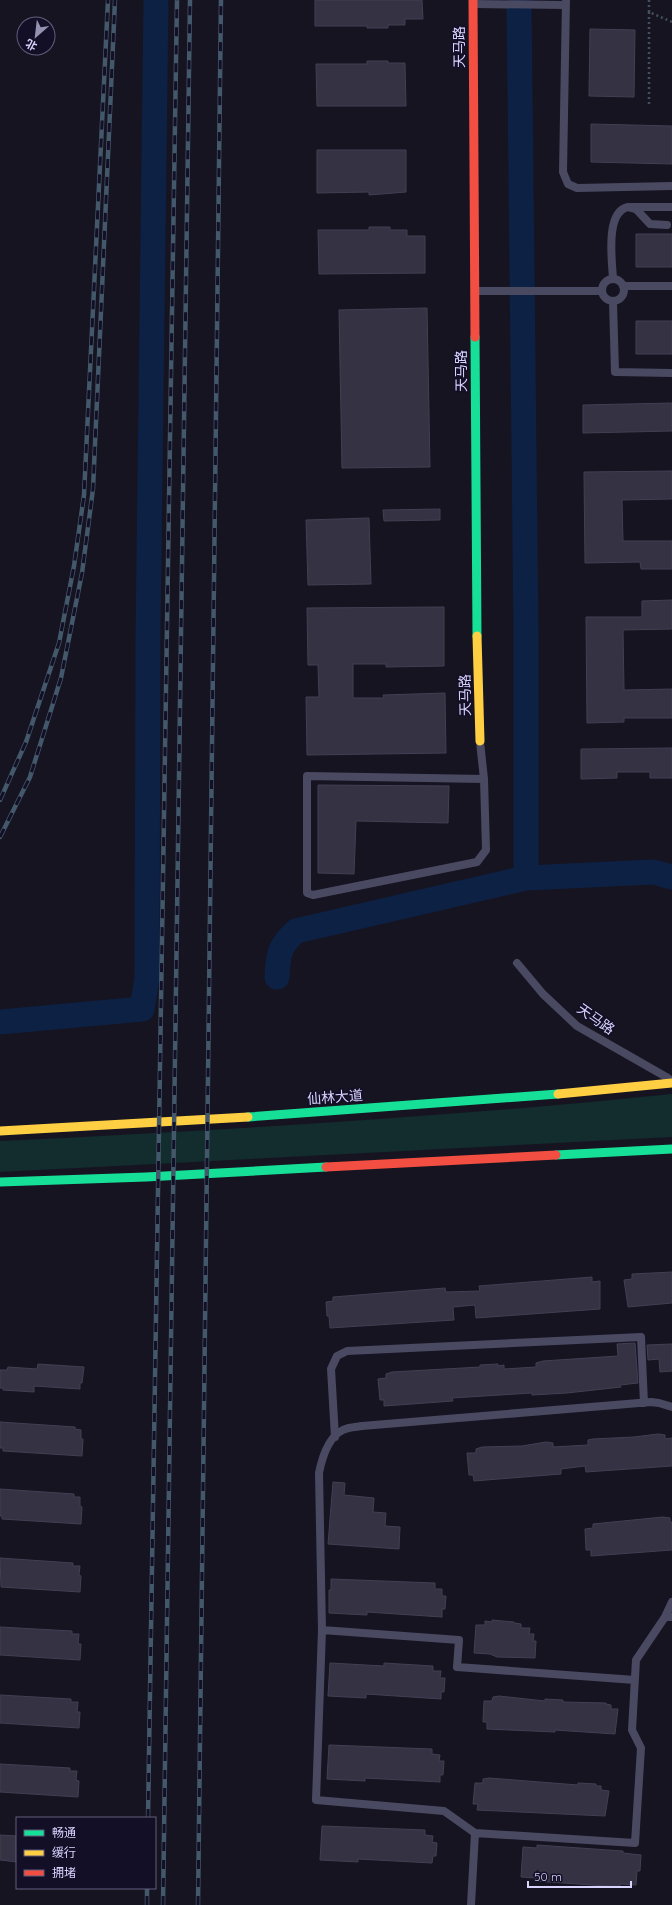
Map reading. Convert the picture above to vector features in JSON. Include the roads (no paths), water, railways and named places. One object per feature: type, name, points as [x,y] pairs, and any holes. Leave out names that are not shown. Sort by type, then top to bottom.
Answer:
[{"type":"main road","name":"天马路","points":[[473,2],[476,582],[480,742]]},
{"type":"main road","name":"仙林大道","points":[[0,1131],[415,1106],[585,1092],[672,1082]]},
{"type":"main road","points":[[0,1182],[146,1177],[672,1149]]},
{"type":"lane","points":[[473,2],[492,4],[551,5],[566,3],[563,172],[565,180],[577,188],[672,186]]},
{"type":"lane","points":[[612,279],[612,225],[619,212],[628,207],[672,207]]},
{"type":"lane","points":[[628,207],[636,209],[650,224],[667,225]]},
{"type":"lane","points":[[612,279],[621,282],[623,286],[624,294],[618,301],[613,302],[605,299],[602,291],[604,283],[612,279]]},
{"type":"lane","points":[[623,286],[672,286]]},
{"type":"lane","points":[[475,291],[602,291]]},
{"type":"lane","points":[[613,302],[615,372],[672,373]]},
{"type":"lane","points":[[480,742],[484,779],[486,850],[477,862],[313,895],[308,893],[307,776],[484,779]]},
{"type":"lane","name":"天马路","points":[[517,963],[543,994],[577,1026],[672,1082]]},
{"type":"lane","points":[[335,1437],[331,1369],[337,1356],[347,1351],[641,1337],[644,1403]]},
{"type":"lane","points":[[672,1408],[659,1402],[362,1426],[343,1430],[335,1437],[324,1454],[319,1473],[322,1630],[316,1800],[444,1811],[475,1832],[635,1843],[641,1748],[632,1730],[636,1660],[668,1617],[672,1602]]},
{"type":"lane","points":[[322,1630],[459,1640],[457,1667],[635,1680]]},
{"type":"lane","points":[[471,1905],[475,1832]]},
{"type":"waterway","points":[[0,1022],[142,1009],[147,978],[148,637],[156,0]]},
{"type":"waterway","points":[[519,0],[526,633],[526,878]]},
{"type":"waterway","points":[[277,977],[280,951],[286,941],[296,931],[526,878],[653,872],[672,877]]},
{"type":"railway","points":[[0,800],[26,742],[59,643],[74,566],[84,495],[108,0]]},
{"type":"railway","points":[[0,837],[30,777],[61,678],[82,573],[93,489],[115,0]]},
{"type":"railway","points":[[148,1817],[177,0]]},
{"type":"railway","points":[[163,1905],[190,0]]},
{"type":"railway","points":[[198,1905],[221,0]]},
{"type":"railway","points":[[147,1889],[147,1905]]}]
